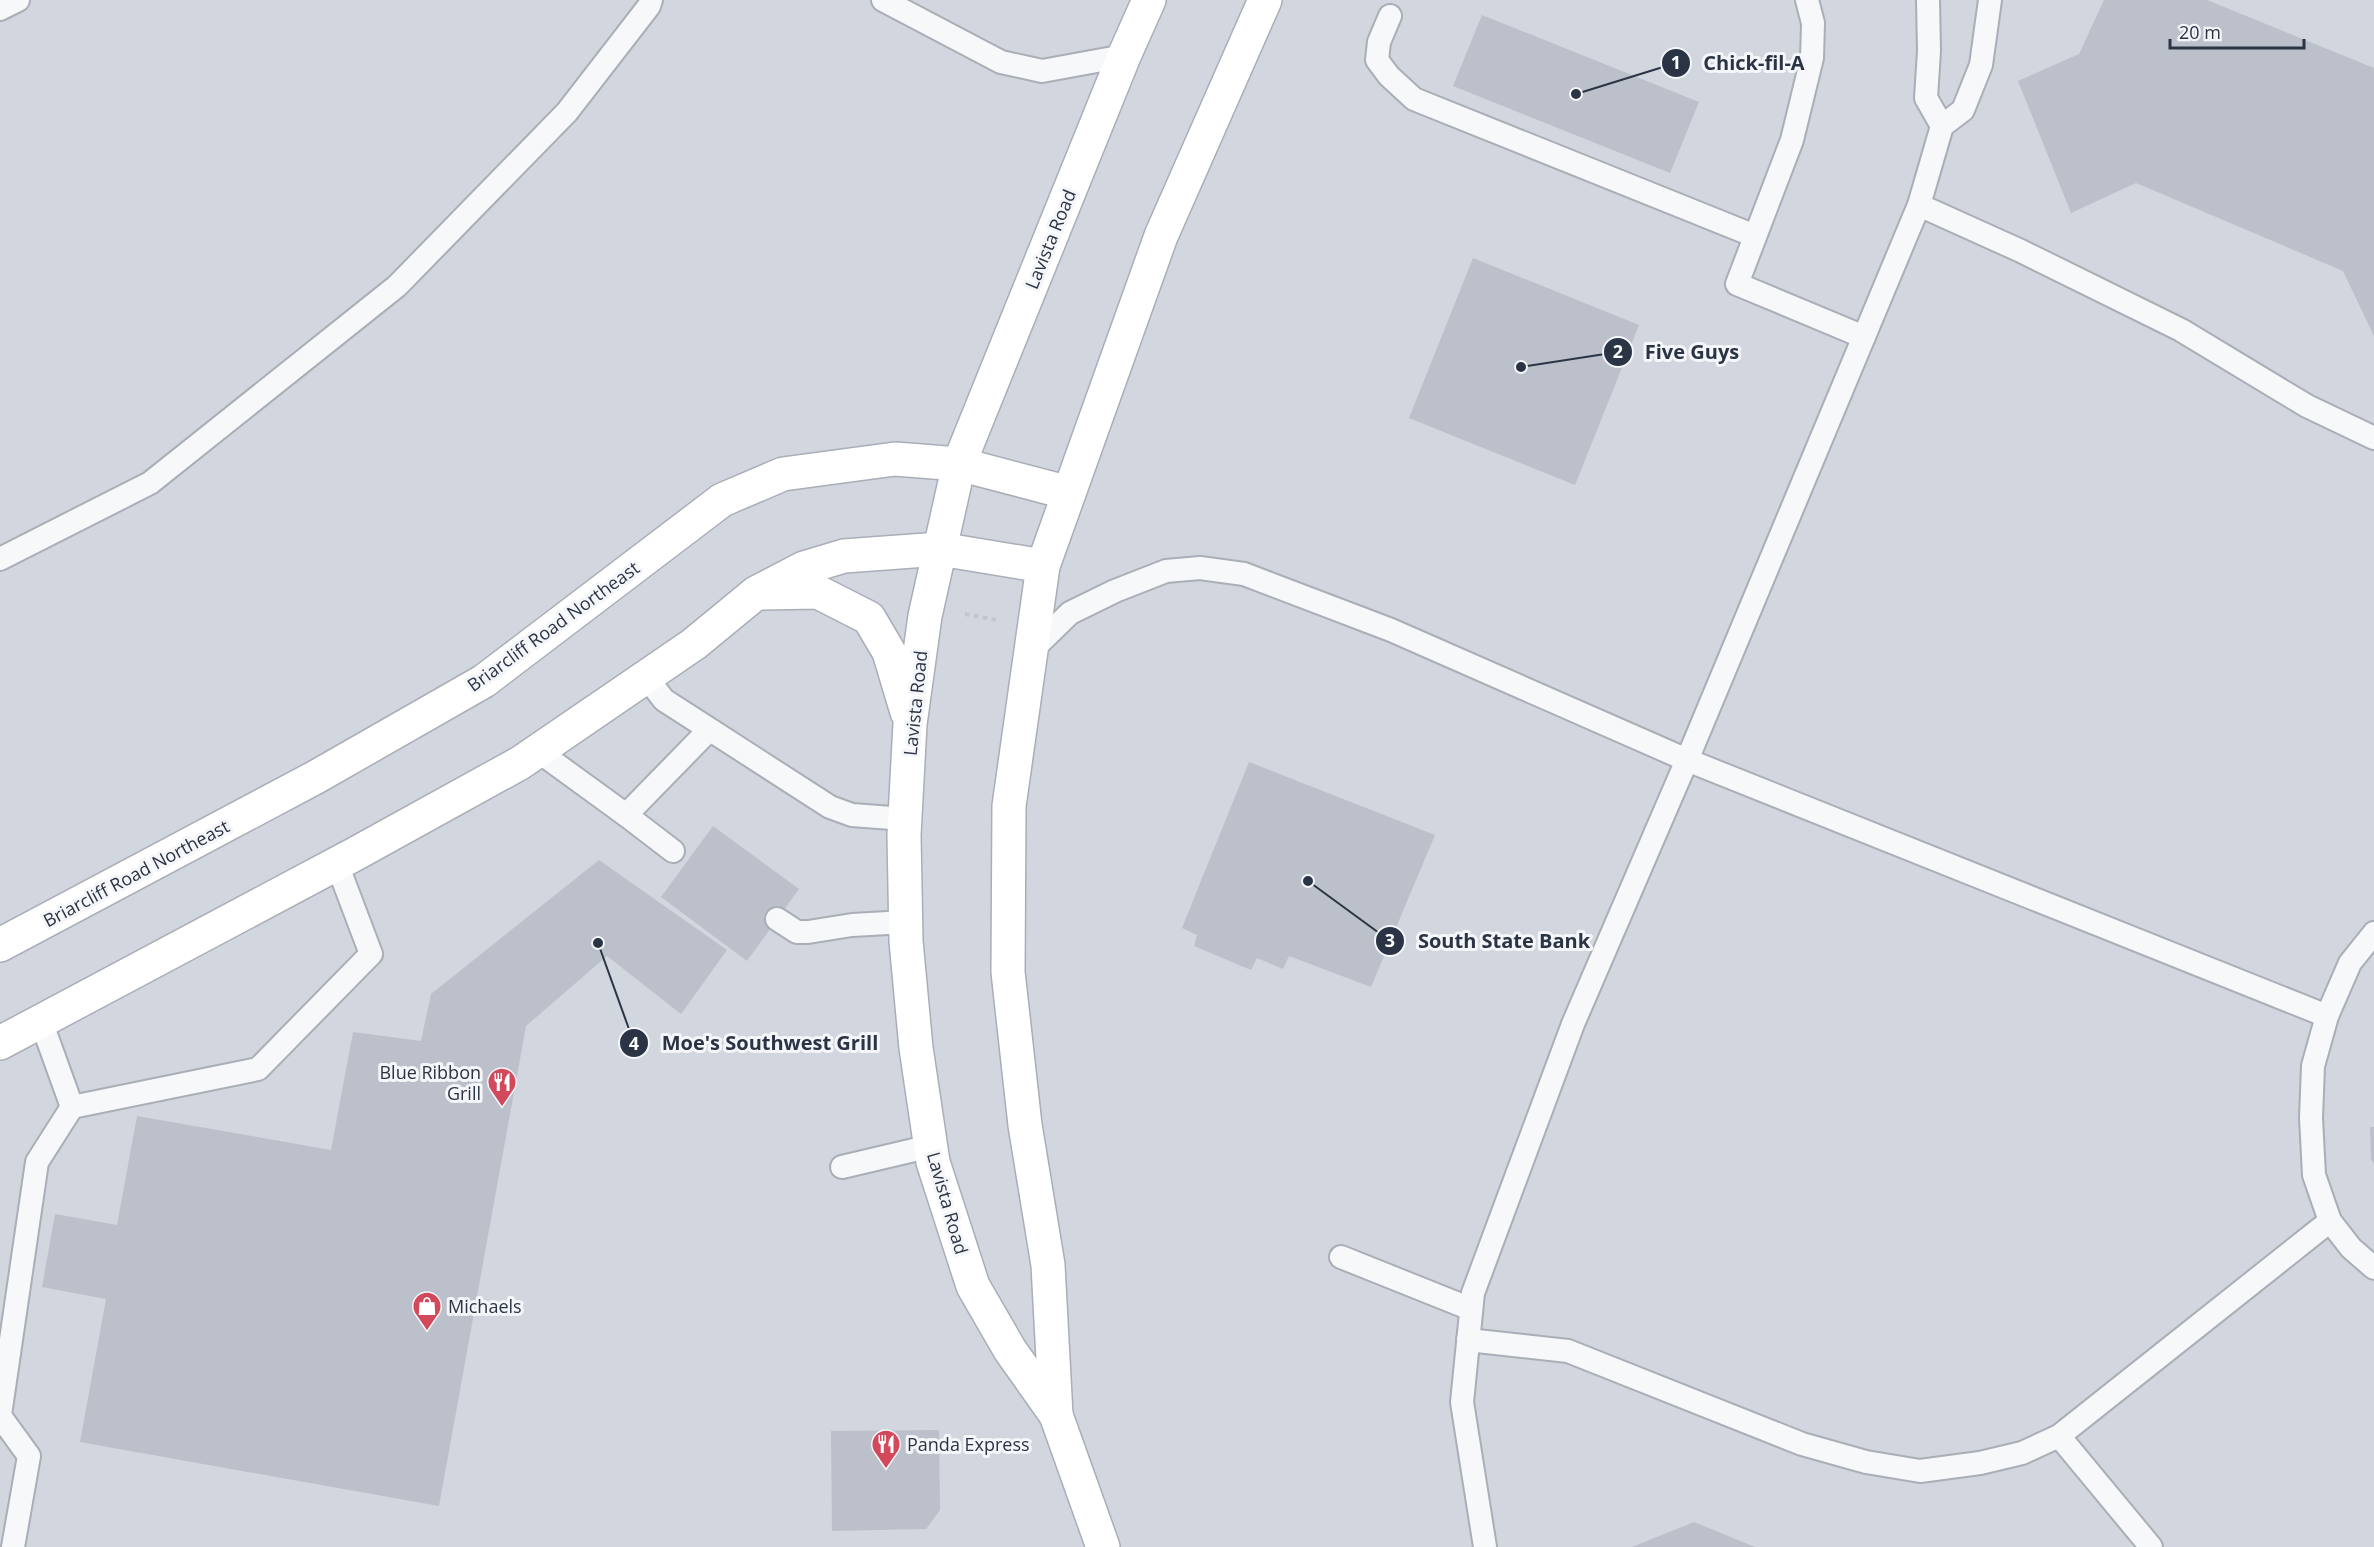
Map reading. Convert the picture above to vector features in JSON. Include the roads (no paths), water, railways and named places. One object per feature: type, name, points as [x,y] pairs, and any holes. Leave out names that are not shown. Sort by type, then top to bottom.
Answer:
[{"type":"main road","name":"Lavista Road","points":[[1103,1547],[1056,1416],[1010,1350],[973,1286],[933,1162],[916,1048],[906,922],[905,819],[910,724],[925,616],[958,464],[1124,56],[1149,0]]},
{"type":"main road","name":"Lavista Road","points":[[1056,1416],[1048,1265],[1025,1125],[1008,972],[1009,806],[1030,652],[1043,566],[1161,236],[1265,0]]},
{"type":"main road","name":"Briarcliff Road Northeast","points":[[0,945],[316,777],[484,681],[722,500],[783,474],[895,459],[958,464],[1069,493]]},
{"type":"main road","points":[[0,1043],[337,864],[520,763],[693,644],[756,593],[804,568],[844,556],[940,549],[1043,566]]},
{"type":"main road","points":[[756,593],[818,592],[869,618],[889,652],[910,724]]},
{"type":"lane","points":[[0,9],[18,0]]},
{"type":"lane","points":[[0,559],[150,483],[396,286],[567,112],[649,6],[651,0]]},
{"type":"lane","points":[[882,0],[1001,62],[1042,71],[1124,56]]},
{"type":"lane","points":[[1807,0],[1813,23],[1812,58],[1792,140],[1737,284],[1864,338]]},
{"type":"lane","points":[[1928,0],[1929,51],[1926,98],[1942,126]]},
{"type":"lane","points":[[1485,1547],[1462,1401],[1473,1293],[1573,1024],[1687,760],[1919,205],[1942,126],[1963,110],[1981,65],[1990,0]]},
{"type":"lane","points":[[1390,16],[1379,42],[1377,60],[1389,76],[1414,99],[1755,236]]},
{"type":"lane","points":[[1919,205],[2021,250],[2181,330],[2307,406],[2374,438]]},
{"type":"lane","points":[[1030,652],[1070,613],[1115,591],[1166,571],[1200,568],[1244,574],[1391,630],[1687,760],[2327,1016]]},
{"type":"lane","points":[[646,677],[664,700],[830,807],[852,815],[905,819]]},
{"type":"lane","points":[[626,814],[709,730]]},
{"type":"lane","points":[[538,751],[673,851]]},
{"type":"lane","points":[[13,1547],[29,1456],[0,1416],[37,1162],[72,1107],[258,1069],[371,954],[337,864]]},
{"type":"lane","points":[[777,919],[797,932],[852,925],[906,922]]},
{"type":"lane","points":[[2374,933],[2350,963],[2327,1016],[2313,1066],[2312,1118],[2314,1175],[2330,1221],[2351,1248],[2374,1268]]},
{"type":"lane","points":[[41,1021],[72,1107]]},
{"type":"lane","points":[[842,1167],[931,1146]]},
{"type":"lane","points":[[1468,1340],[1568,1350],[1802,1444],[1866,1462],[1920,1471],[1980,1463],[2022,1453],[2059,1436],[2330,1221]]},
{"type":"lane","points":[[1341,1257],[1471,1309]]},
{"type":"lane","points":[[2059,1436],[2151,1547]]},
{"type":"place","name":"Chick-fil-A","points":[[1576,94]]},
{"type":"place","name":"Five Guys","points":[[1521,367]]},
{"type":"place","name":"South State Bank","points":[[1308,881]]},
{"type":"place","name":"Moe's Southwest Grill","points":[[598,943]]},
{"type":"place","name":"Blue Ribbon Grill","points":[[502,1108]]},
{"type":"place","name":"Michaels","points":[[427,1332]]},
{"type":"place","name":"Panda Express","points":[[886,1470]]}]
